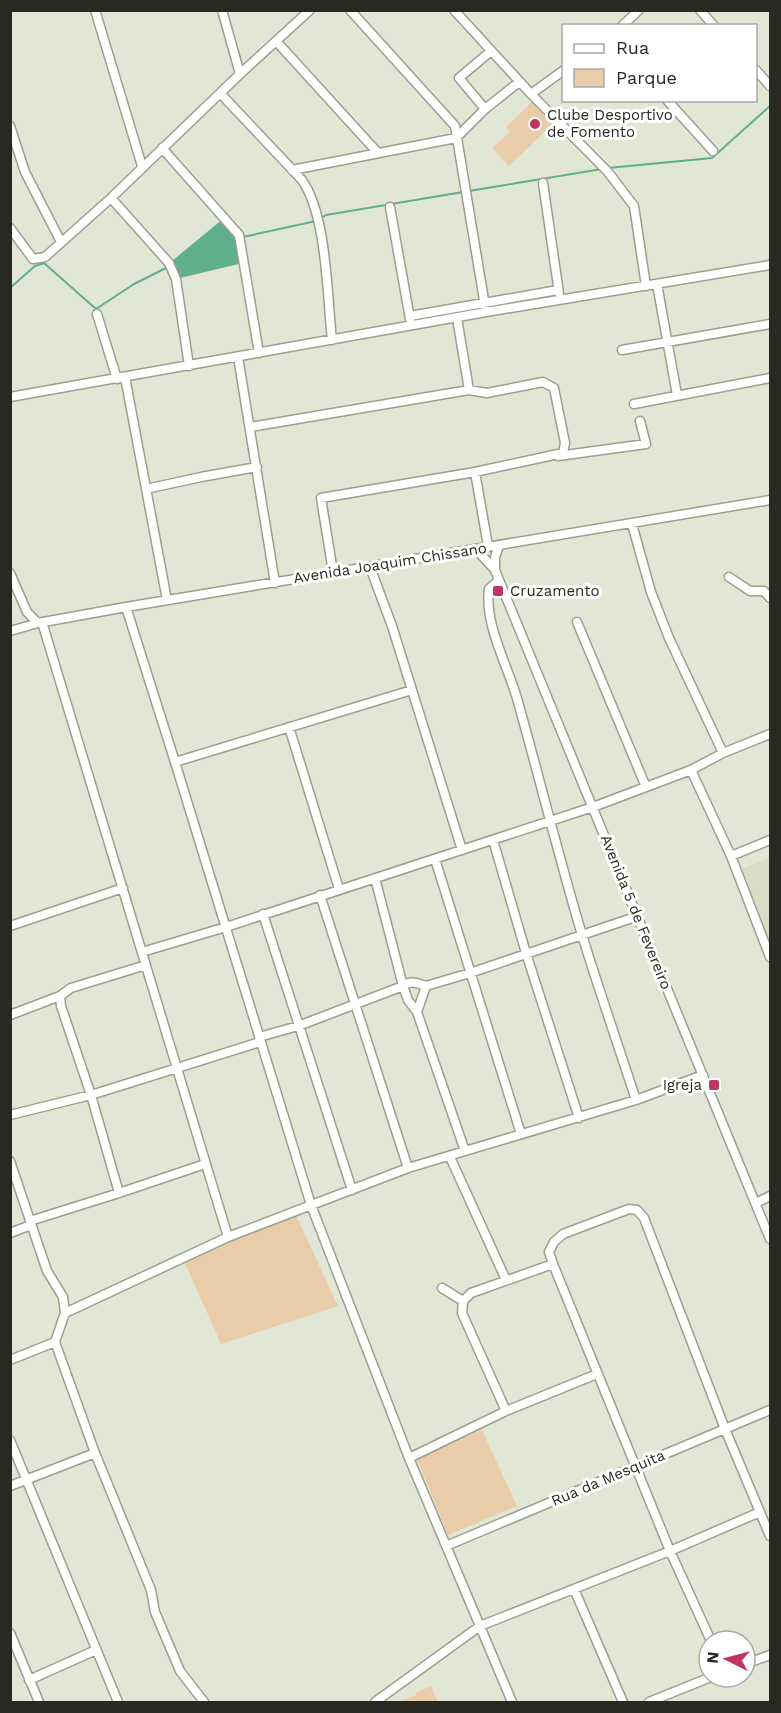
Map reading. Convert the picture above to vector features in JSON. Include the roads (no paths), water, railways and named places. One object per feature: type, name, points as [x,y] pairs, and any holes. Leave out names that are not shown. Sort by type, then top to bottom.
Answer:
[{"type":"street","points":[[95,10],[142,166]]},
{"type":"street","points":[[222,10],[240,74]]},
{"type":"street","points":[[10,228],[33,259],[45,257],[111,198],[219,93],[310,10]]},
{"type":"street","points":[[350,10],[455,126],[463,186],[486,312]]},
{"type":"street","points":[[454,10],[519,82],[608,172],[634,206],[646,286]]},
{"type":"street","points":[[624,24],[639,10]]},
{"type":"street","points":[[700,10],[712,24]]},
{"type":"street","points":[[276,40],[378,153]]},
{"type":"street","points":[[485,109],[459,78],[491,51]]},
{"type":"street","points":[[531,94],[562,71]]},
{"type":"street","points":[[757,71],[771,86]]},
{"type":"street","points":[[292,170],[456,138],[485,109],[519,82]]},
{"type":"street","points":[[219,93],[309,190],[318,219],[332,340]]},
{"type":"street","points":[[669,102],[713,151]]},
{"type":"street","points":[[10,126],[25,171],[62,242]]},
{"type":"street","points":[[162,148],[240,238],[259,352]]},
{"type":"street","points":[[543,183],[560,300]]},
{"type":"street","points":[[111,198],[169,263],[176,279],[189,366]]},
{"type":"street","points":[[390,207],[412,327]]},
{"type":"street","points":[[10,397],[486,312],[771,265]]},
{"type":"street","points":[[657,284],[677,395]]},
{"type":"street","points":[[410,316],[558,290]]},
{"type":"street","points":[[97,314],[121,378],[146,489],[167,600]]},
{"type":"street","points":[[457,318],[469,390]]},
{"type":"street","points":[[622,350],[771,324]]},
{"type":"street","points":[[238,357],[275,582]]},
{"type":"street","points":[[634,404],[771,378]]},
{"type":"street","points":[[250,427],[469,390],[487,393],[555,379],[559,386],[571,454]]},
{"type":"street","points":[[543,382],[554,388],[565,443],[563,453],[555,456]]},
{"type":"street","points":[[333,572],[321,498],[555,456],[646,444],[640,421]]},
{"type":"street","points":[[146,489],[257,467]]},
{"type":"street","points":[[475,472],[488,546]]},
{"type":"street","name":"Avenida Joaquim Chissano","points":[[15,630],[126,607],[771,500]]},
{"type":"street","points":[[632,524],[651,592],[665,629],[723,753]]},
{"type":"street","points":[[495,570],[495,557],[499,546]]},
{"type":"street","points":[[476,549],[495,570]]},
{"type":"street","points":[[370,567],[412,690],[462,850]]},
{"type":"street","name":"Avenida 5 de Fevereiro","points":[[495,570],[771,1239]]},
{"type":"street","points":[[10,573],[27,612],[40,623],[228,1237]]},
{"type":"street","points":[[729,577],[750,591],[764,591],[771,598]]},
{"type":"street","points":[[500,583],[489,589],[488,607],[518,700],[582,936],[636,1100]]},
{"type":"street","points":[[10,584],[21,613],[15,630]]},
{"type":"street","points":[[126,607],[176,762],[311,1205],[409,1458],[512,1702]]},
{"type":"street","points":[[577,622],[646,787]]},
{"type":"street","points":[[176,762],[412,690]]},
{"type":"street","points":[[289,727],[339,889]]},
{"type":"street","points":[[142,952],[226,927],[593,807],[691,770],[723,753],[771,734]]},
{"type":"street","points":[[691,770],[731,856],[771,957]]},
{"type":"street","points":[[493,840],[526,953],[579,1118]]},
{"type":"street","points":[[731,856],[771,840]]},
{"type":"street","points":[[435,859],[521,1134]]},
{"type":"street","points":[[375,878],[408,1000],[417,1012],[465,1151]]},
{"type":"street","points":[[10,926],[123,888]]},
{"type":"street","points":[[320,895],[408,1168]]},
{"type":"street","points":[[263,914],[352,1190]]},
{"type":"street","points":[[10,1115],[91,1095],[260,1040],[404,986],[408,982],[426,986],[638,916]]},
{"type":"street","points":[[10,1015],[60,996],[71,988],[146,965]]},
{"type":"street","points":[[417,1012],[426,986]]},
{"type":"street","points":[[60,996],[61,1006],[91,1095],[119,1193]]},
{"type":"street","points":[[65,1313],[228,1237],[408,1168],[579,1118],[703,1075]]},
{"type":"street","points":[[450,1156],[506,1280]]},
{"type":"street","points":[[10,1161],[47,1271],[63,1297],[65,1313],[55,1342],[95,1453],[151,1590],[155,1612],[180,1671],[204,1702]]},
{"type":"street","points":[[10,1233],[30,1223],[205,1164]]},
{"type":"street","points":[[756,1203],[771,1196]]},
{"type":"street","points":[[706,1629],[670,1551],[553,1264],[549,1252],[554,1242],[563,1234],[629,1209],[637,1210],[644,1218],[725,1429],[771,1536]]},
{"type":"street","points":[[506,1411],[462,1313],[463,1301],[471,1293],[553,1264]]},
{"type":"street","points":[[442,1288],[463,1301]]},
{"type":"street","points":[[10,1360],[55,1342]]},
{"type":"street","points":[[409,1458],[506,1411],[597,1374]]},
{"type":"street","name":"Rua da Mesquita","points":[[446,1546],[771,1410]]},
{"type":"street","points":[[10,1440],[118,1702]]},
{"type":"street","points":[[10,1486],[95,1453]]},
{"type":"street","points":[[376,1702],[480,1626],[670,1551],[760,1512]]},
{"type":"street","points":[[574,1589],[623,1702]]},
{"type":"street","points":[[10,1633],[39,1702]]},
{"type":"street","points":[[29,1680],[96,1650]]},
{"type":"street","points":[[649,1702],[697,1683]]},
{"type":"waterway","points":[[608,168],[712,158],[770,106]]},
{"type":"waterway","points":[[469,191],[602,169]]},
{"type":"waterway","points":[[321,218],[326,215],[463,192]]},
{"type":"waterway","points":[[243,237],[316,221]]},
{"type":"waterway","points":[[10,288],[35,266],[44,263],[96,309],[134,284],[168,267]]},
{"type":"place","name":"Clube Desportivo de Fomento","points":[[535,124]]},
{"type":"place","name":"Cruzamento","points":[[498,591]]},
{"type":"place","name":"Igreja","points":[[714,1085]]}]
